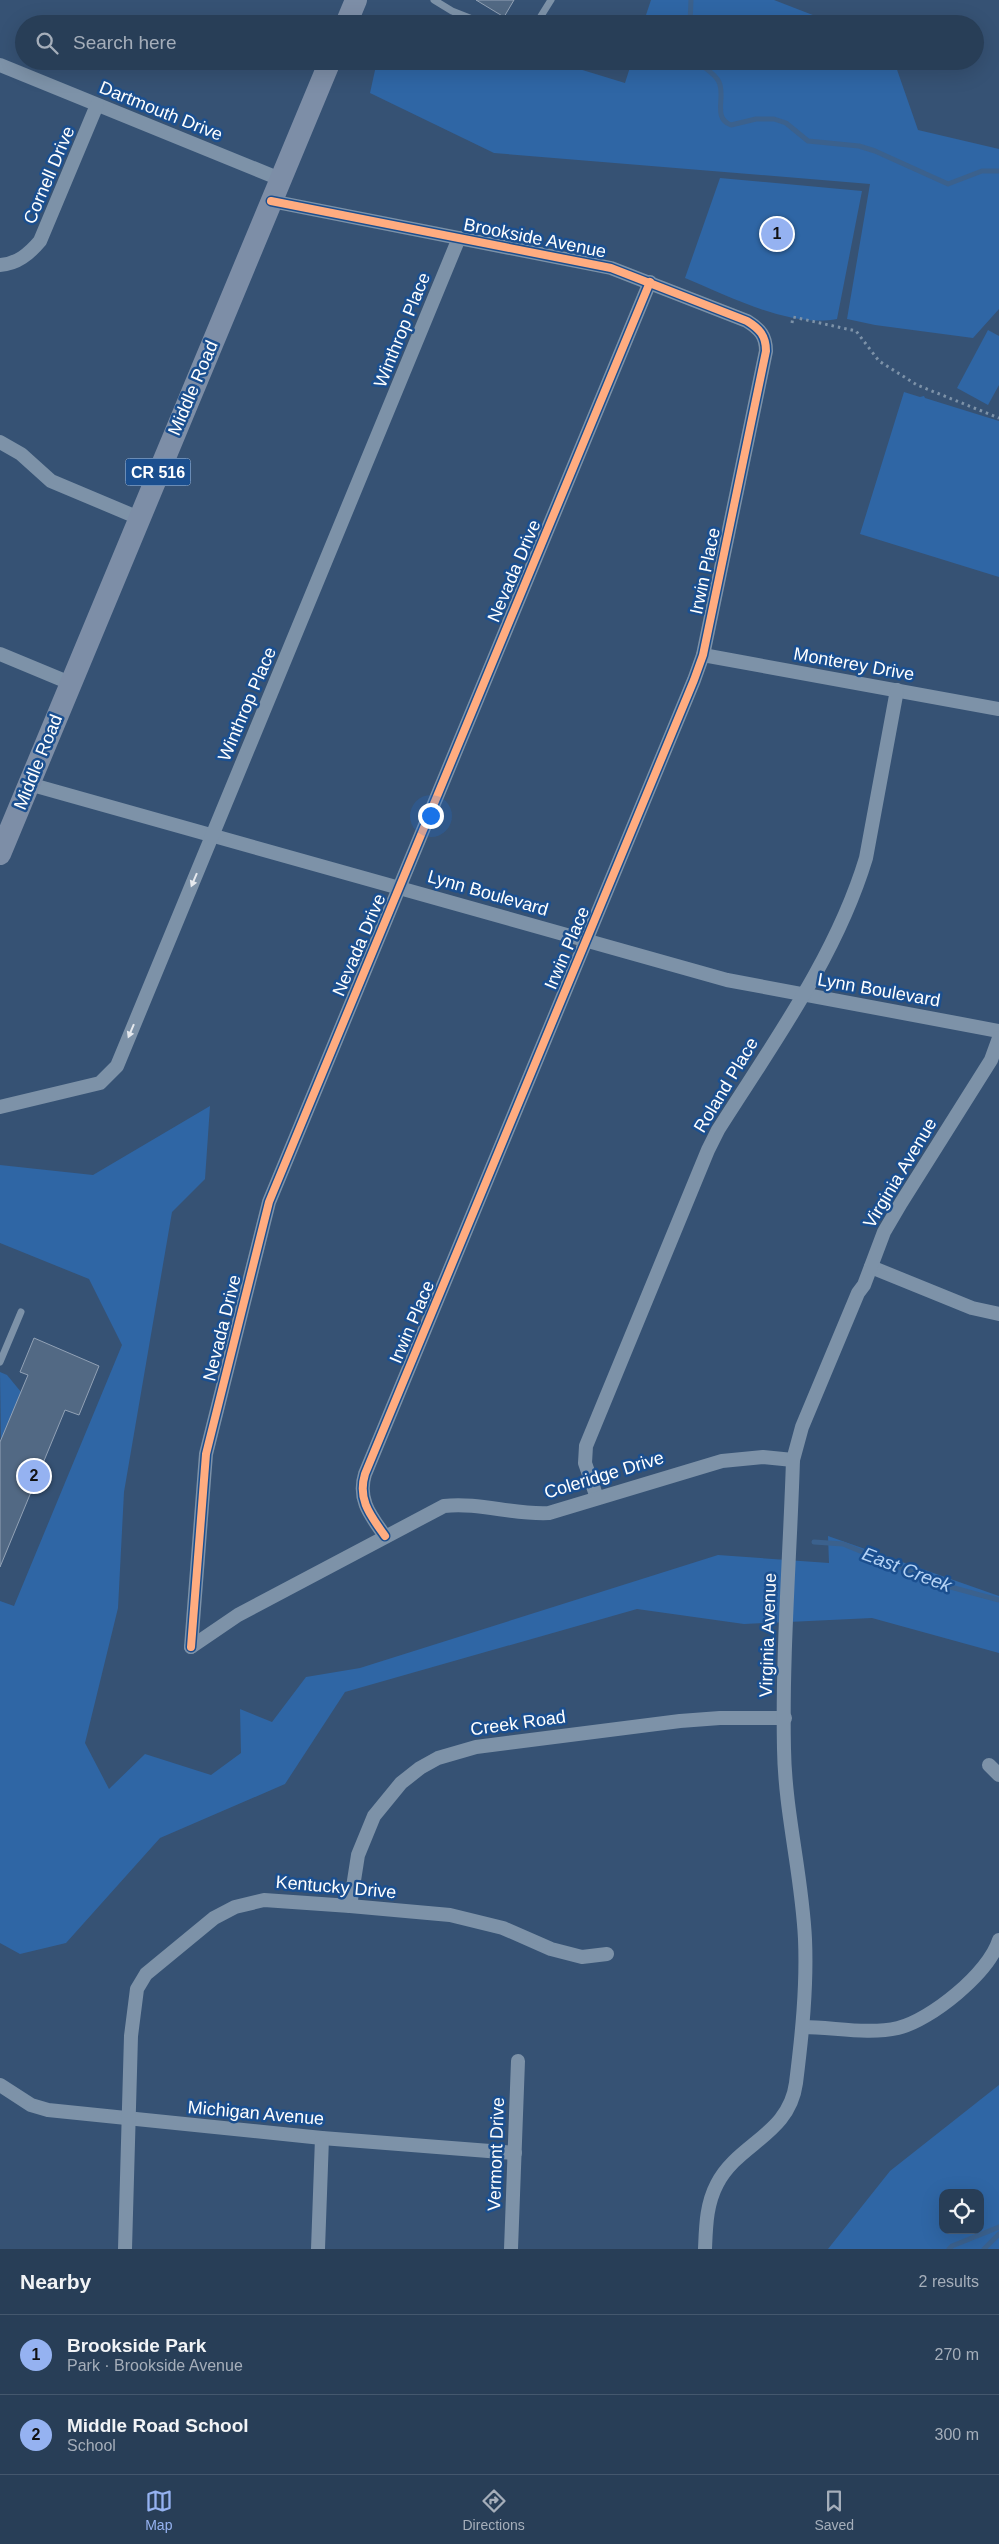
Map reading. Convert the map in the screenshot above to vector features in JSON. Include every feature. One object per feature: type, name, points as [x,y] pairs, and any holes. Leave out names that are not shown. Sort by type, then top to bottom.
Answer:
[{"type":"main road","points":[[350,15],[356,0]]},
{"type":"main road","name":"Middle Road","points":[[0,854],[326,70]]},
{"type":"street","name":"Dartmouth Drive","points":[[0,65],[280,179]]},
{"type":"street","name":"Cornell Drive","points":[[0,265],[18,260],[30,253],[40,241],[97,105]]},
{"type":"street","name":"Brookside Avenue","points":[[271,201],[612,268],[747,321],[759,329],[766,340],[766,351]]},
{"type":"street","name":"Winthrop Place","points":[[0,1107],[100,1083],[117,1066],[459,238]]},
{"type":"street","name":"Nevada Drive","points":[[191,1647],[206,1454],[270,1202],[650,282]]},
{"type":"street","name":"Irwin Place","points":[[385,1536],[368,1512],[362,1497],[361,1486],[703,655],[766,351]]},
{"type":"street","points":[[0,442],[21,454],[51,481],[139,518]]},
{"type":"street","points":[[0,654],[70,683]]},
{"type":"street","name":"Monterey Drive","points":[[703,655],[999,709]]},
{"type":"street","name":"Roland Place","points":[[596,1498],[585,1463],[585,1451],[711,1144],[824,961],[859,880],[866,858],[897,690]]},
{"type":"street","name":"Lynn Boulevard","points":[[29,784],[727,980],[999,1031]]},
{"type":"street","name":"Virginia Avenue","points":[[705,2249],[707,2213],[718,2182],[729,2166],[776,2126],[786,2111],[795,2087],[803,2027],[805,1937],[785,1768],[793,1460],[802,1427],[884,1232],[991,1060],[999,1038]]},
{"type":"street","points":[[870,1267],[972,1308],[999,1314]]},
{"type":"street","name":"Coleridge Drive","points":[[191,1647],[238,1615],[444,1506],[460,1504],[541,1513],[560,1511],[596,1498],[722,1461],[763,1457],[793,1460]]},
{"type":"street","name":"Creek Road","points":[[350,1906],[358,1855],[374,1816],[401,1783],[420,1768],[438,1758],[476,1747],[680,1721],[785,1718]]},
{"type":"street","points":[[989,1765],[999,1776]]},
{"type":"street","name":"Kentucky Drive","points":[[125,2249],[131,2036],[137,1989],[146,1974],[214,1918],[235,1907],[255,1901],[281,1900],[450,1915],[503,1928],[550,1948],[582,1957],[607,1954]]},
{"type":"street","points":[[803,2027],[869,2030],[898,2028],[911,2023],[973,1981],[986,1965],[999,1940]]},
{"type":"street","name":"Vermont Drive","points":[[511,2249],[518,2061]]},
{"type":"street","name":"Michigan Avenue","points":[[0,2085],[31,2105],[48,2110],[322,2138],[515,2153]]},
{"type":"street","points":[[318,2249],[322,2138]]},
{"type":"lane","points":[[434,0],[462,15]]},
{"type":"lane","points":[[542,15],[551,0]]},
{"type":"lane","points":[[0,1362],[21,1312]]},
{"type":"path","points":[[792,323],[793,316],[856,331],[879,361],[917,385],[999,418]]},
{"type":"shaded area","points":[[651,0],[774,0],[813,15],[646,15]]},
{"type":"shaded area","points":[[375,70],[582,70],[625,83],[629,70],[897,70],[918,130],[999,149],[999,309],[973,338],[875,325],[847,319],[870,184],[494,153],[370,93]]},
{"type":"shaded area","points":[[720,178],[862,191],[837,319],[818,321],[779,315],[685,278]]},
{"type":"shaded area","points":[[988,330],[999,336],[999,385],[988,405],[957,388]]},
{"type":"shaded area","points":[[904,392],[920,397],[924,396],[925,398],[999,421],[999,577],[860,534]]},
{"type":"shaded area","points":[[210,1106],[205,1179],[172,1212],[124,1492],[118,1608],[85,1743],[109,1789],[145,1754],[211,1775],[241,1753],[240,1709],[272,1722],[306,1677],[360,1668],[718,1555],[829,1563],[828,1536],[999,1596],[999,1653],[872,1618],[744,1624],[637,1609],[345,1692],[285,1784],[160,1838],[66,1943],[20,1954],[0,1943],[0,1601],[14,1606],[122,1345],[89,1279],[0,1243],[0,1165],[93,1175]]},
{"type":"shaded area","points":[[0,1372],[7,1375],[21,1392],[1,1441]]},
{"type":"shaded area","points":[[999,2085],[999,2249],[828,2249],[890,2171]]},
{"type":"building","points":[[476,0],[514,0],[505,15],[501,15]]},
{"type":"building","points":[[34,1338],[99,1366],[79,1415],[65,1410],[0,1567],[0,1442],[28,1375],[20,1372]]},
{"type":"waterway","points":[[690,15],[691,0]]},
{"type":"waterway","points":[[708,70],[719,82],[722,117],[725,122],[731,125],[756,119],[774,119],[786,123],[808,141],[859,146],[875,151],[948,184],[982,171],[999,171]]},
{"type":"waterway","name":"East Creek","points":[[814,1542],[843,1544],[943,1585],[999,1600]]},
{"type":"waterway","points":[[949,2249],[952,2246],[999,2227]]},
{"type":"waterway","name":"East Creek","points":[[984,2249],[999,2234]]},
{"type":"cycle path","points":[[271,201],[611,268],[747,321],[761,333],[766,346],[703,655],[365,1474],[363,1483],[364,1500],[370,1514],[385,1536]]},
{"type":"cycle path","points":[[191,1647],[206,1454],[269,1202],[650,282]]},
{"type":"place","name":"Brookside Park","points":[[777,234]]},
{"type":"place","name":"Middle Road School","points":[[34,1476]]}]
